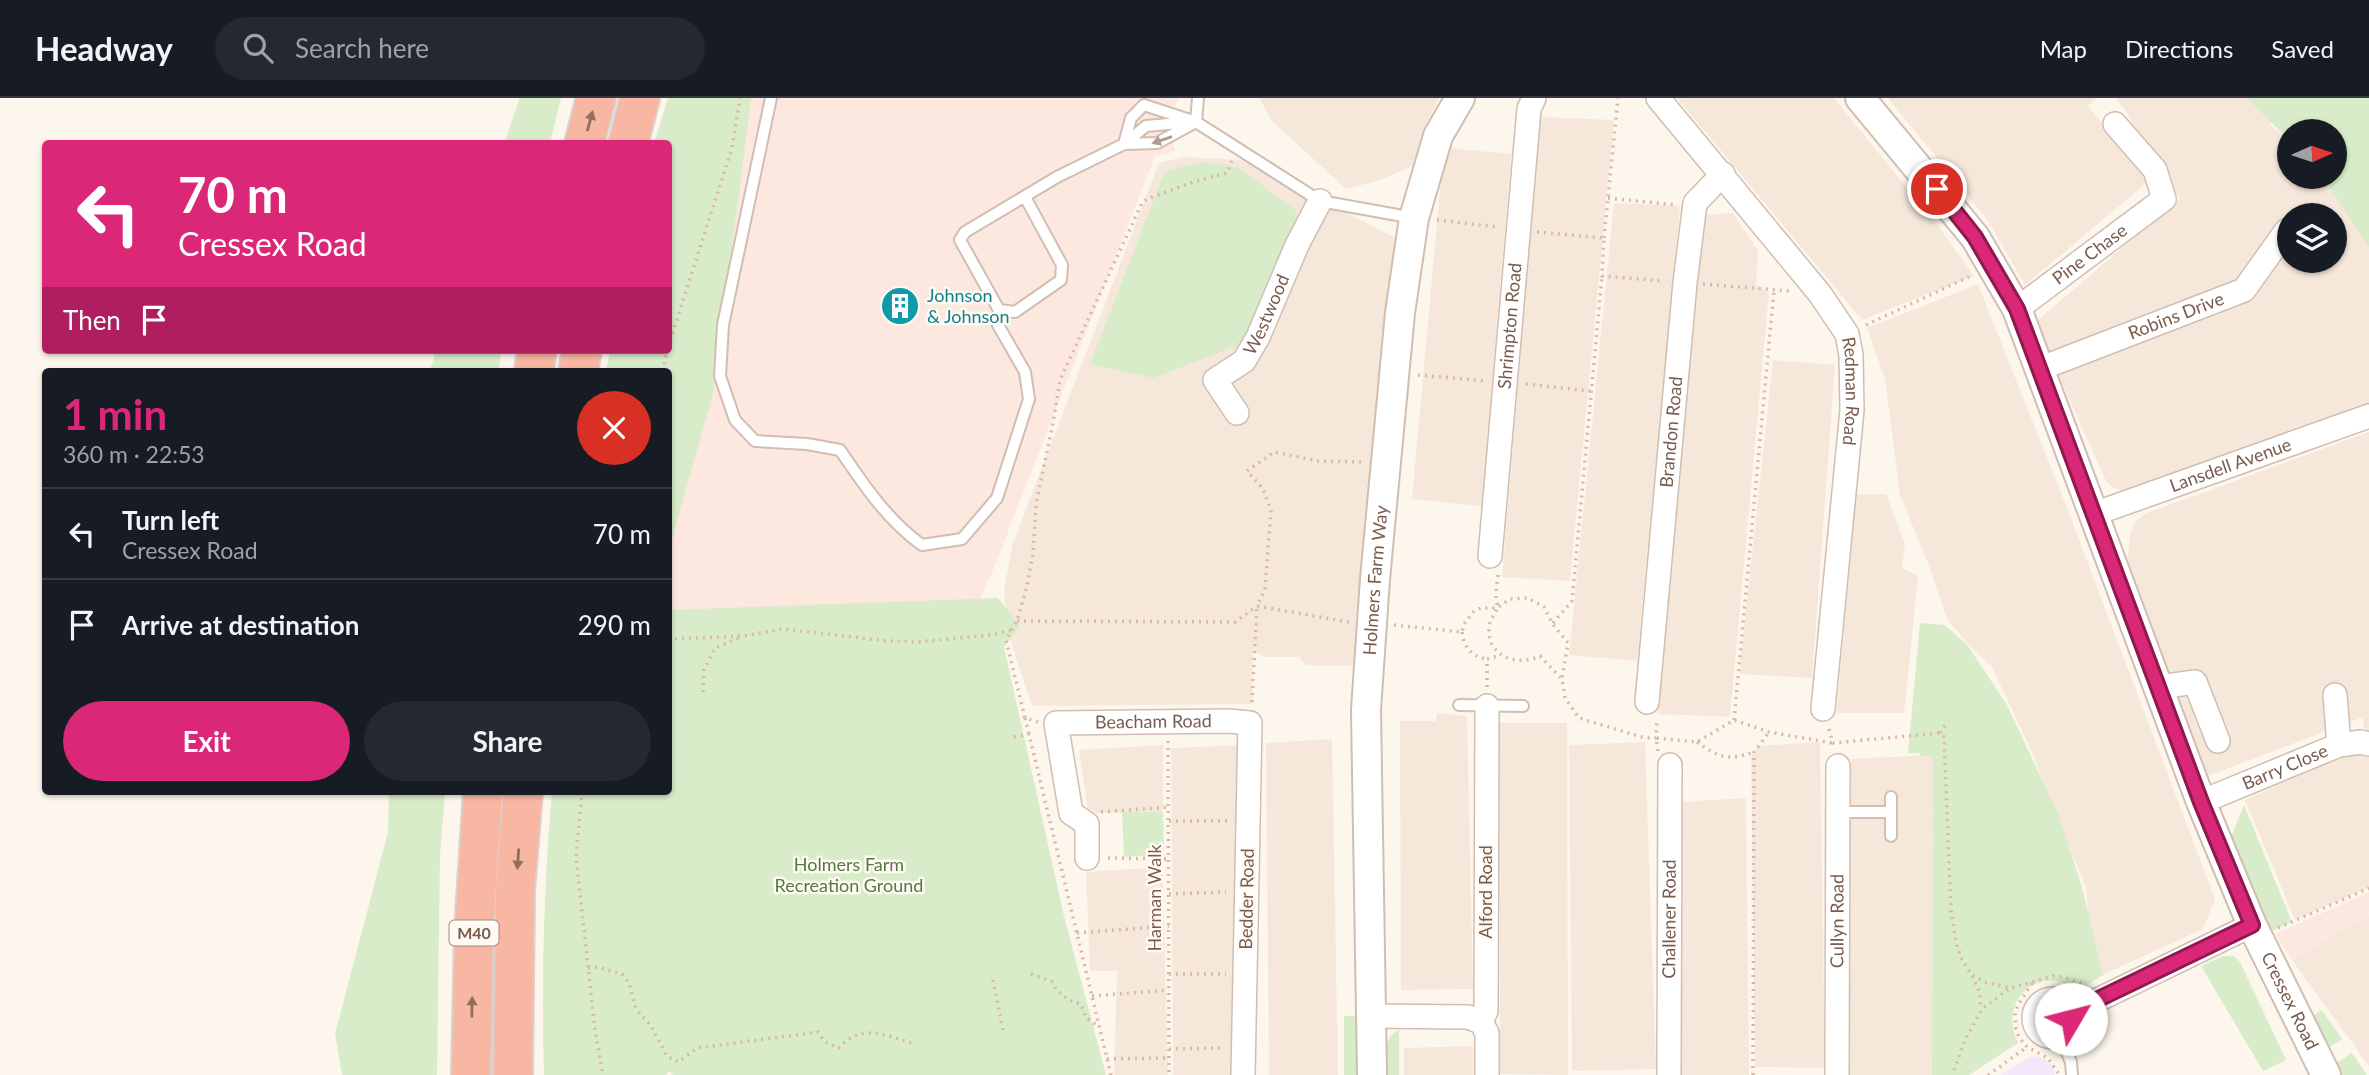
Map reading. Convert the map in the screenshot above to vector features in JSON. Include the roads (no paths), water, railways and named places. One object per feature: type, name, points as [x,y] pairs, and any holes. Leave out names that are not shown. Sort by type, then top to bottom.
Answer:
[{"type":"highway","points":[[585,140],[596,98]]},
{"type":"highway","points":[[629,140],[640,98]]},
{"type":"highway","name":"M40","points":[[471,1075],[474,931],[483,795]]},
{"type":"highway","name":"M40","points":[[513,1075],[515,890],[523,795]]},
{"type":"street","name":"Holmers Farm Way","points":[[1372,1075],[1366,710],[1400,313],[1414,218],[1438,136],[1460,98]]},
{"type":"street","name":"Shrimpton Road","points":[[1490,555],[1529,110],[1534,98]]},
{"type":"street","name":"Redman Road","points":[[1658,98],[1820,295],[1847,334],[1851,355],[1852,410],[1823,709]]},
{"type":"street","name":"Cressex Road","points":[[1860,98],[1975,237],[2017,309],[2201,802],[2255,931],[2326,1075]]},
{"type":"street","name":"Pine Chase","points":[[2017,309],[2165,199],[2155,170],[2115,124]]},
{"type":"street","name":"Brandon Road","points":[[1647,702],[1685,283],[1695,203],[1723,174]]},
{"type":"street","name":"Westwood","points":[[1237,414],[1215,380],[1244,361],[1258,337],[1297,245],[1320,201]]},
{"type":"street","name":"Robins Drive","points":[[2039,369],[2244,290],[2277,244]]},
{"type":"street","name":"Lansdell Avenue","points":[[2094,514],[2369,416]]},
{"type":"street","points":[[2159,687],[2195,682],[2218,741]]},
{"type":"street","points":[[2335,695],[2339,746]]},
{"type":"street","name":"Alford Road","points":[[1487,706],[1486,1011],[1481,1022],[1487,1033],[1487,1075]]},
{"type":"street","name":"Beacham Road","points":[[1087,858],[1087,824],[1071,813],[1037,724],[1228,721],[1250,723]]},
{"type":"street","name":"Bedder Road","points":[[1243,1075],[1250,723]]},
{"type":"street","name":"Barry Close","points":[[2201,802],[2339,746],[2361,742],[2369,744]]},
{"type":"street","name":"Challener Road","points":[[1669,1075],[1670,765]]},
{"type":"street","name":"Cullyn Road","points":[[1837,1075],[1838,766]]},
{"type":"street","points":[[2071,1013],[2255,931]]},
{"type":"street","points":[[2047,1000],[2065,1003],[2071,1013],[2070,1025],[2059,1035],[2050,1037],[2039,1031],[2034,1019],[2037,1007],[2047,1000]]},
{"type":"street","points":[[1371,1016],[1468,1017],[1481,1022]]},
{"type":"lane","points":[[771,98],[723,325],[720,376],[735,420],[755,441],[807,444],[840,450],[902,531],[922,545],[962,540],[997,498],[1029,398],[1025,372],[998,325],[999,310],[960,240],[965,232],[1058,177],[1124,144],[1146,126],[1196,122]]},
{"type":"lane","points":[[1196,122],[1198,98]]},
{"type":"lane","points":[[1124,144],[1131,118],[1144,105],[1196,122],[1320,201],[1414,218]]},
{"type":"lane","points":[[1124,144],[1157,143],[1196,122]]},
{"type":"lane","points":[[999,310],[1014,312],[1061,280],[1062,265],[1025,197]]},
{"type":"lane","points":[[1459,705],[1523,706]]},
{"type":"lane","points":[[1891,797],[1891,836]]},
{"type":"lane","points":[[1838,812],[1891,812]]},
{"type":"lane","points":[[2059,1035],[2071,1062],[2072,1075]]},
{"type":"place","name":"Johnson & Johnson","points":[[900,306]]},
{"type":"park label","name":"Holmers Farm Recreation Ground","points":[[849,875]]}]
